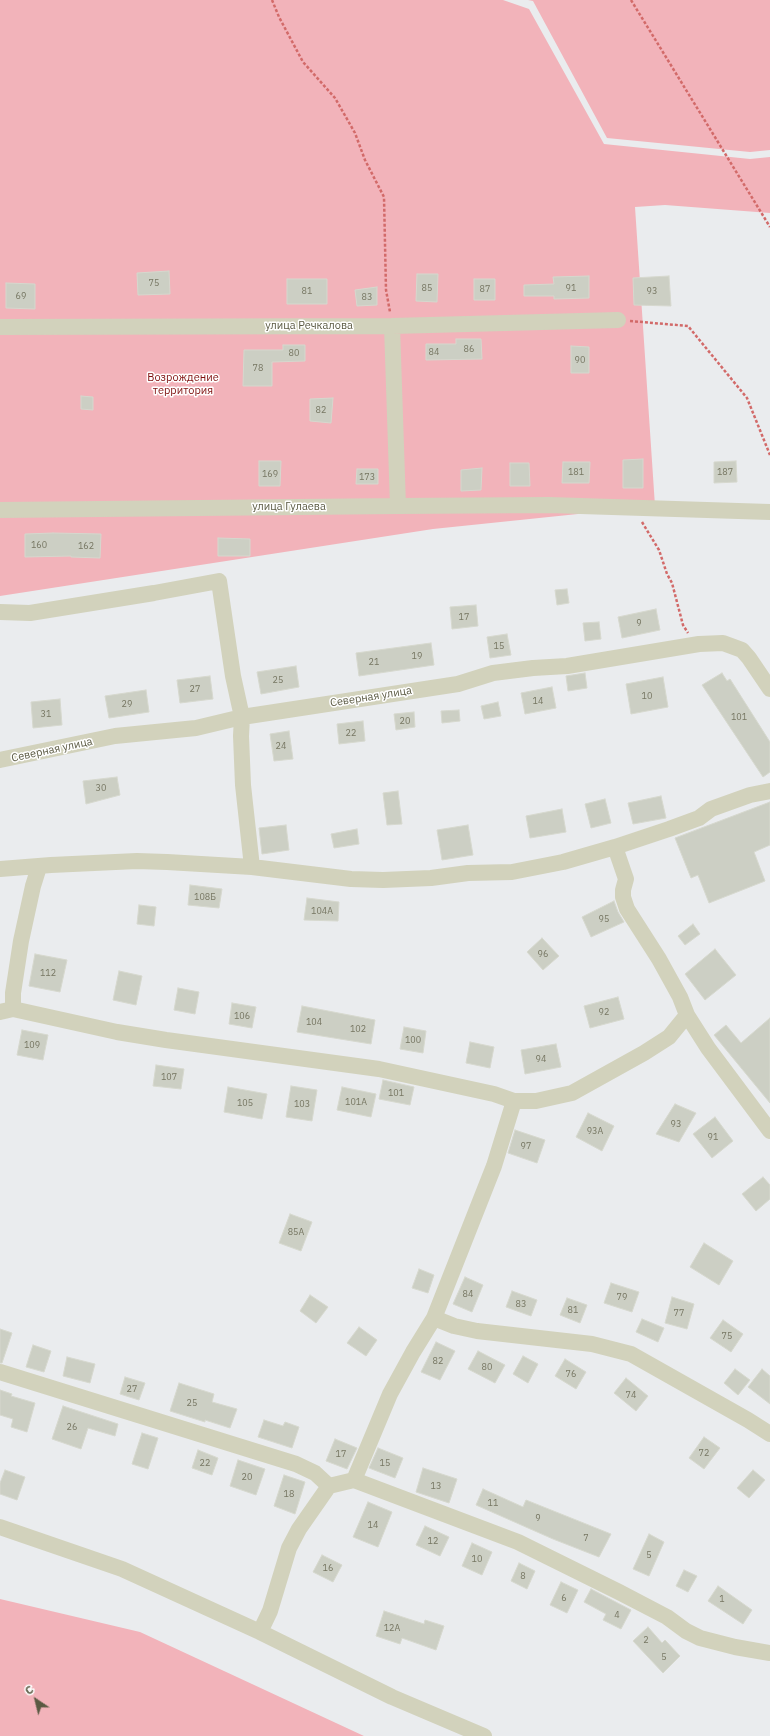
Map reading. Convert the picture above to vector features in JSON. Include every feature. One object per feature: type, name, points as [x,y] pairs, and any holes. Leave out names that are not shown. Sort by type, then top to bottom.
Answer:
[{"type":"street","name":"улица Речкалова","points":[[0,327],[392,326],[618,320]]},
{"type":"street","points":[[392,326],[398,506]]},
{"type":"street","name":"улица Гулаева","points":[[0,510],[549,506],[770,512]]},
{"type":"street","points":[[0,612],[30,613],[219,581],[233,676],[242,717],[241,736],[243,785],[252,867]]},
{"type":"street","name":"Северная улица","points":[[0,760],[115,736],[196,728],[242,717],[458,684],[493,673],[533,668],[567,666],[699,644],[723,643],[742,650],[750,658],[770,689]]},
{"type":"street","points":[[0,869],[137,861],[252,867],[351,879],[382,880],[431,878],[468,873],[512,872],[543,867],[615,847],[699,818],[711,810],[750,795],[770,792]]},
{"type":"street","points":[[615,847],[626,879],[623,897],[627,909],[680,997],[687,1015],[708,1048],[770,1131]]},
{"type":"street","points":[[39,867],[33,886],[13,993],[7,1011],[159,1039],[379,1069],[494,1094],[514,1101],[536,1101],[572,1093],[650,1049],[668,1036],[687,1015]]},
{"type":"street","points":[[354,1480],[390,1394],[412,1352],[434,1318],[494,1166],[514,1101]]},
{"type":"street","points":[[434,1318],[454,1326],[477,1331],[579,1342],[631,1354],[770,1434]]},
{"type":"street","points":[[0,1372],[296,1464],[315,1473],[329,1486]]},
{"type":"street","points":[[260,1632],[270,1611],[289,1548],[299,1529],[329,1486],[354,1480],[518,1542],[667,1617],[686,1632],[700,1638],[768,1653]]},
{"type":"street","points":[[0,1527],[122,1569],[260,1632],[392,1697],[484,1736]]},
{"type":"path","points":[[272,0],[279,17],[303,62],[335,98],[355,133],[365,160],[384,197],[386,290],[392,326]]},
{"type":"path","points":[[631,0],[770,227]]},
{"type":"path","points":[[618,320],[688,326],[747,398],[770,455]]},
{"type":"path","points":[[634,508],[659,550],[667,574],[672,583],[683,625],[689,635],[699,644]]},
{"type":"green space","name":"Возрождение территория","points":[[0,0],[503,0],[529,9],[604,144],[750,159],[770,157],[770,213],[665,205],[635,207],[655,506],[433,529],[0,596]]},
{"type":"green space","points":[[528,0],[770,0],[770,150],[750,152],[607,138],[533,1]]},
{"type":"green space","points":[[0,1599],[140,1632],[364,1736],[0,1736]]},
{"type":"building","points":[[169,271],[170,294],[138,295],[137,273]]},
{"type":"building","points":[[417,274],[438,274],[437,302],[416,301]]},
{"type":"building","points":[[589,276],[589,298],[554,299],[554,296],[524,296],[524,285],[554,284],[553,277]]},
{"type":"building","points":[[669,276],[671,306],[634,305],[633,278]]},
{"type":"building","points":[[287,279],[327,279],[327,304],[287,304]]},
{"type":"building","points":[[474,279],[495,279],[495,300],[474,300]]},
{"type":"building","points":[[6,283],[35,284],[35,309],[6,308]]},
{"type":"building","points":[[377,287],[377,305],[357,306],[355,290]]},
{"type":"building","points":[[456,339],[481,339],[482,359],[426,360],[426,344],[456,344]]},
{"type":"building","points":[[283,345],[305,345],[305,361],[272,362],[272,386],[243,386],[244,350],[283,350]]},
{"type":"building","points":[[571,346],[589,347],[589,373],[571,373]]},
{"type":"building","points":[[81,396],[93,397],[93,410],[81,409]]},
{"type":"building","points":[[333,398],[331,423],[310,421],[310,399]]},
{"type":"building","points":[[643,459],[643,488],[623,488],[623,460]]},
{"type":"building","points":[[259,461],[281,461],[280,486],[259,486]]},
{"type":"building","points":[[736,461],[737,482],[714,483],[714,462]]},
{"type":"building","points":[[563,462],[590,462],[589,483],[562,483]]},
{"type":"building","points":[[510,463],[529,463],[530,486],[510,486]]},
{"type":"building","points":[[482,468],[481,490],[461,491],[461,470]]},
{"type":"building","points":[[357,469],[378,469],[378,484],[356,484]]},
{"type":"building","points":[[25,534],[101,534],[100,558],[71,556],[25,557]]},
{"type":"building","points":[[218,538],[250,539],[250,556],[218,556]]},
{"type":"building","points":[[567,589],[569,603],[557,605],[555,590]]},
{"type":"building","points":[[476,605],[478,626],[452,629],[450,607]]},
{"type":"building","points":[[656,609],[660,630],[622,638],[618,617]]},
{"type":"building","points":[[599,622],[601,639],[585,641],[583,623]]},
{"type":"building","points":[[507,634],[511,655],[490,658],[487,637]]},
{"type":"building","points":[[431,643],[434,665],[359,676],[356,653]]},
{"type":"building","points":[[296,666],[299,687],[261,694],[257,672]]},
{"type":"building","points":[[585,673],[587,688],[568,691],[566,676]]},
{"type":"building","points":[[722,673],[727,681],[730,679],[770,742],[770,772],[763,777],[702,685]]},
{"type":"building","points":[[210,676],[213,699],[180,703],[177,680]]},
{"type":"building","points":[[663,677],[668,707],[631,714],[626,684]]},
{"type":"building","points":[[552,687],[556,708],[525,714],[521,693]]},
{"type":"building","points":[[146,690],[149,712],[109,718],[105,696]]},
{"type":"building","points":[[60,699],[62,725],[33,728],[31,702]]},
{"type":"building","points":[[498,702],[501,716],[484,719],[481,706]]},
{"type":"building","points":[[459,710],[460,721],[442,723],[441,711]]},
{"type":"building","points":[[414,712],[415,727],[396,730],[394,714]]},
{"type":"building","points":[[363,721],[365,741],[339,744],[337,724]]},
{"type":"building","points":[[289,731],[293,759],[274,761],[270,734]]},
{"type":"building","points":[[117,777],[120,795],[86,804],[83,781]]},
{"type":"building","points":[[398,791],[402,824],[387,825],[383,793]]},
{"type":"building","points":[[661,796],[666,818],[633,824],[628,803]]},
{"type":"building","points":[[605,799],[611,823],[591,828],[585,804]]},
{"type":"building","points":[[770,802],[770,845],[754,852],[765,881],[709,903],[698,875],[691,878],[675,838]]},
{"type":"building","points":[[562,809],[566,832],[530,838],[526,816]]},
{"type":"building","points":[[286,825],[289,850],[262,854],[259,828]]},
{"type":"building","points":[[468,825],[473,855],[442,860],[437,830]]},
{"type":"building","points":[[357,829],[359,844],[334,848],[331,834]]},
{"type":"building","points":[[190,885],[222,889],[219,908],[188,905]]},
{"type":"building","points":[[307,898],[339,902],[338,921],[304,920]]},
{"type":"building","points":[[614,901],[624,922],[591,937],[582,917]]},
{"type":"building","points":[[139,905],[156,907],[154,926],[137,924]]},
{"type":"building","points":[[693,924],[700,934],[685,945],[678,936]]},
{"type":"building","points":[[542,938],[559,956],[543,970],[527,952]]},
{"type":"building","points":[[715,949],[736,975],[705,1000],[685,974]]},
{"type":"building","points":[[35,954],[67,960],[60,992],[29,986]]},
{"type":"building","points":[[119,971],[142,976],[136,1005],[113,1000]]},
{"type":"building","points":[[178,988],[199,992],[195,1014],[174,1010]]},
{"type":"building","points":[[618,997],[624,1019],[590,1028],[584,1006]]},
{"type":"building","points":[[232,1003],[256,1007],[252,1028],[229,1024]]},
{"type":"building","points":[[302,1006],[375,1020],[371,1044],[297,1032]]},
{"type":"building","points":[[770,1018],[770,1103],[714,1035],[726,1025],[741,1043]]},
{"type":"building","points":[[404,1027],[426,1031],[423,1053],[400,1049]]},
{"type":"building","points":[[22,1030],[48,1035],[43,1060],[17,1055]]},
{"type":"building","points":[[470,1042],[494,1047],[490,1068],[466,1063]]},
{"type":"building","points":[[556,1044],[561,1067],[525,1074],[521,1050]]},
{"type":"building","points":[[156,1065],[184,1069],[181,1089],[153,1086]]},
{"type":"building","points":[[383,1080],[414,1087],[410,1105],[379,1099]]},
{"type":"building","points":[[291,1086],[317,1090],[312,1121],[286,1117]]},
{"type":"building","points":[[228,1087],[267,1094],[262,1119],[224,1112]]},
{"type":"building","points":[[342,1087],[376,1094],[371,1117],[337,1110]]},
{"type":"building","points":[[675,1104],[696,1113],[679,1142],[656,1134]]},
{"type":"building","points":[[588,1113],[614,1126],[602,1151],[576,1137]]},
{"type":"building","points":[[715,1117],[733,1141],[712,1158],[693,1134]]},
{"type":"building","points":[[515,1130],[545,1140],[537,1163],[508,1153]]},
{"type":"building","points":[[763,1177],[770,1185],[770,1199],[756,1211],[742,1194]]},
{"type":"building","points":[[290,1214],[312,1222],[301,1251],[279,1243]]},
{"type":"building","points":[[704,1243],[733,1261],[719,1285],[690,1267]]},
{"type":"building","points":[[419,1269],[434,1275],[428,1293],[412,1288]]},
{"type":"building","points":[[465,1277],[483,1285],[472,1312],[453,1304]]},
{"type":"building","points":[[611,1283],[639,1292],[632,1312],[604,1303]]},
{"type":"building","points":[[512,1291],[537,1300],[531,1316],[506,1307]]},
{"type":"building","points":[[310,1295],[328,1307],[316,1323],[300,1311]]},
{"type":"building","points":[[672,1297],[694,1304],[687,1329],[665,1323]]},
{"type":"building","points":[[567,1298],[587,1305],[580,1323],[560,1315]]},
{"type":"building","points":[[642,1319],[664,1328],[658,1342],[636,1332]]},
{"type":"building","points":[[723,1320],[743,1334],[731,1352],[710,1338]]},
{"type":"building","points":[[359,1327],[377,1340],[366,1356],[347,1343]]},
{"type":"building","points":[[0,1329],[12,1333],[2,1363],[0,1363]]},
{"type":"building","points":[[436,1342],[455,1351],[440,1380],[421,1372]]},
{"type":"building","points":[[33,1345],[51,1351],[44,1372],[26,1367]]},
{"type":"building","points":[[478,1351],[505,1365],[495,1383],[468,1369]]},
{"type":"building","points":[[523,1356],[538,1364],[528,1383],[513,1374]]},
{"type":"building","points":[[67,1357],[95,1364],[90,1383],[63,1376]]},
{"type":"building","points":[[565,1359],[586,1372],[576,1389],[555,1376]]},
{"type":"building","points":[[735,1369],[750,1380],[738,1395],[724,1383]]},
{"type":"building","points":[[762,1369],[770,1376],[770,1404],[748,1387]]},
{"type":"building","points":[[125,1377],[145,1383],[139,1400],[120,1394]]},
{"type":"building","points":[[626,1378],[648,1396],[636,1411],[614,1393]]},
{"type":"building","points":[[179,1383],[214,1394],[212,1402],[237,1409],[230,1428],[170,1411]]},
{"type":"building","points":[[0,1390],[12,1394],[11,1396],[35,1403],[27,1432],[11,1427],[13,1419],[0,1415]]},
{"type":"building","points":[[63,1406],[118,1424],[115,1436],[88,1428],[81,1449],[52,1439]]},
{"type":"building","points":[[264,1420],[283,1426],[285,1422],[299,1427],[292,1448],[258,1437]]},
{"type":"building","points":[[142,1433],[158,1438],[148,1469],[132,1464]]},
{"type":"building","points":[[704,1437],[720,1448],[704,1469],[689,1458]]},
{"type":"building","points":[[335,1439],[357,1448],[347,1469],[326,1461]]},
{"type":"building","points":[[378,1448],[403,1458],[395,1478],[369,1468]]},
{"type":"building","points":[[198,1450],[218,1458],[212,1475],[192,1468]]},
{"type":"building","points":[[238,1460],[265,1469],[256,1495],[230,1486]]},
{"type":"building","points":[[423,1468],[457,1479],[449,1503],[416,1492]]},
{"type":"building","points":[[5,1470],[25,1477],[17,1500],[0,1494],[0,1483]]},
{"type":"building","points":[[753,1470],[765,1480],[749,1498],[737,1488]]},
{"type":"building","points":[[284,1475],[305,1482],[295,1514],[274,1506]]},
{"type":"building","points":[[483,1489],[523,1507],[526,1500],[611,1534],[599,1557],[553,1539],[476,1505]]},
{"type":"building","points":[[368,1502],[392,1512],[378,1547],[353,1537]]},
{"type":"building","points":[[425,1526],[449,1537],[440,1556],[416,1545]]},
{"type":"building","points":[[649,1534],[664,1542],[649,1576],[633,1569]]},
{"type":"building","points":[[472,1543],[492,1552],[482,1575],[462,1566]]},
{"type":"building","points":[[322,1555],[342,1565],[333,1582],[313,1572]]},
{"type":"building","points":[[519,1563],[535,1571],[527,1589],[511,1581]]},
{"type":"building","points":[[684,1570],[697,1576],[688,1592],[676,1586]]},
{"type":"building","points":[[561,1582],[578,1590],[567,1613],[550,1605]]},
{"type":"building","points":[[718,1586],[752,1610],[743,1624],[708,1601]]},
{"type":"building","points":[[591,1589],[631,1610],[621,1629],[603,1620],[606,1614],[584,1602]]},
{"type":"building","points":[[384,1611],[424,1624],[425,1620],[444,1626],[436,1650],[402,1638],[400,1644],[376,1636]]},
{"type":"building","points":[[648,1627],[662,1643],[665,1640],[680,1656],[663,1673],[633,1641]]}]
